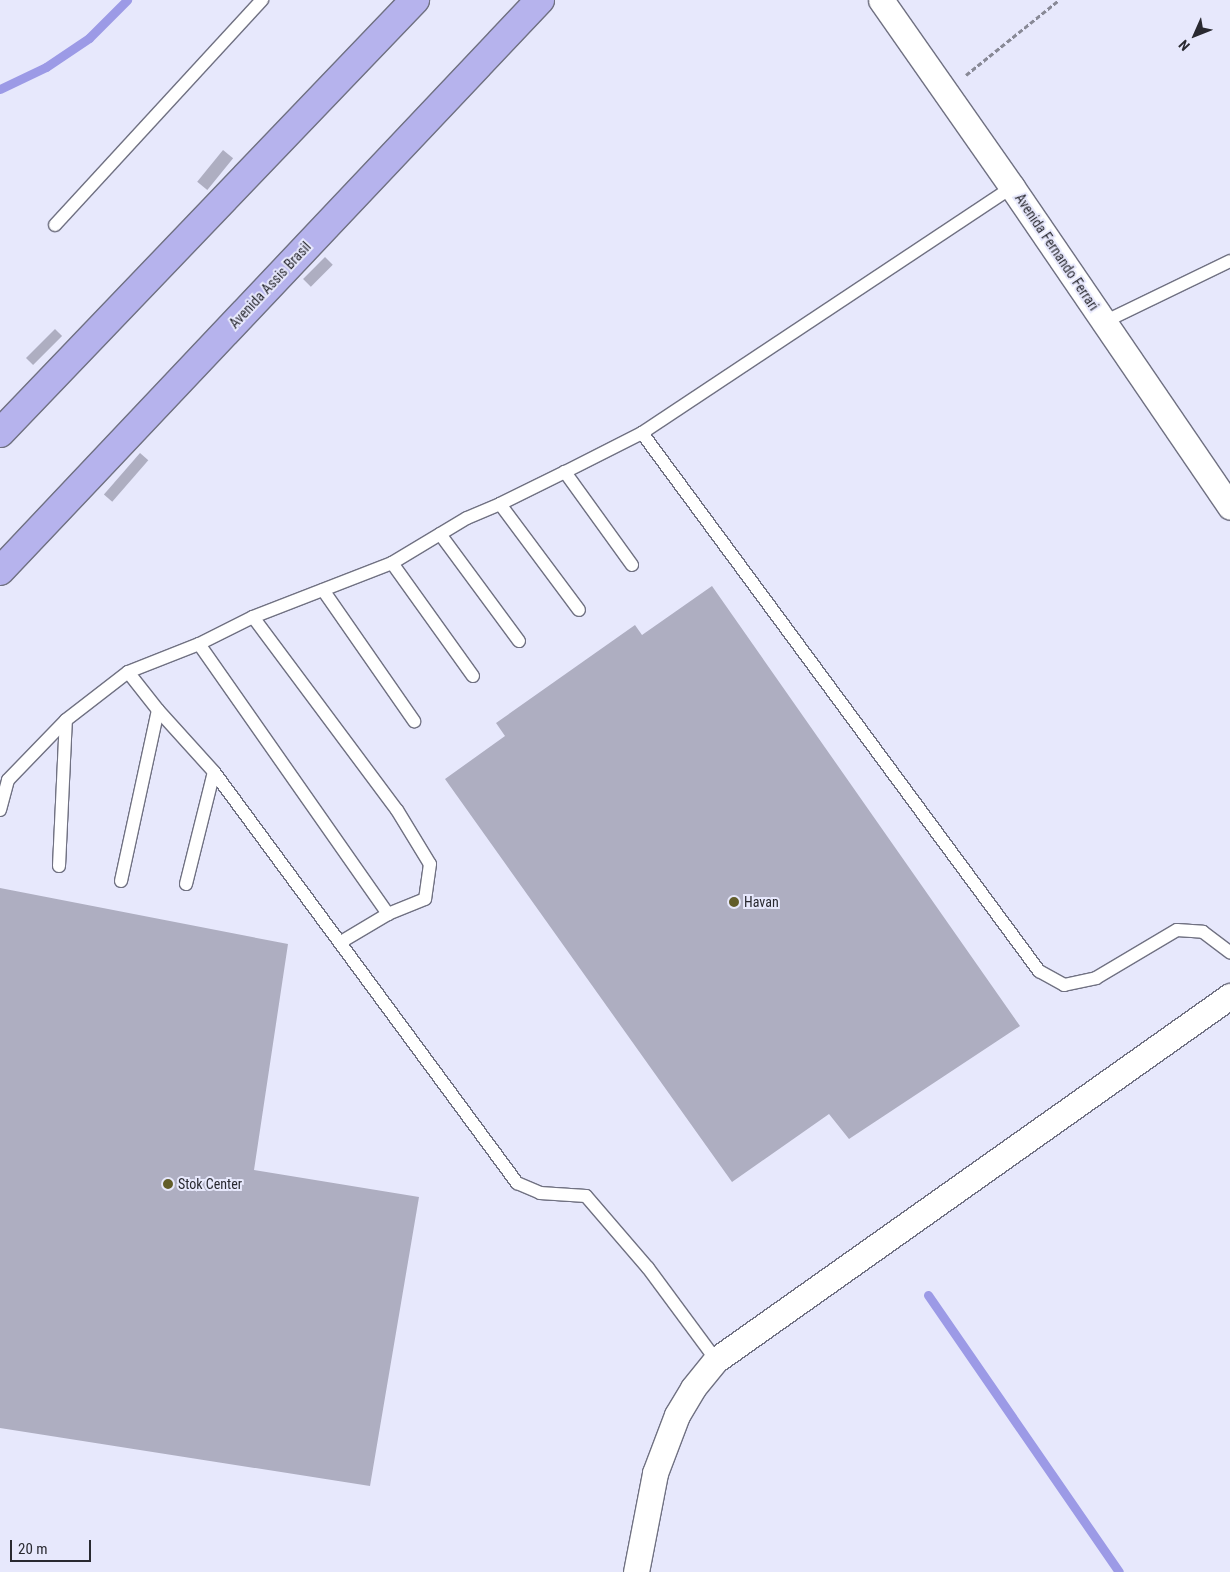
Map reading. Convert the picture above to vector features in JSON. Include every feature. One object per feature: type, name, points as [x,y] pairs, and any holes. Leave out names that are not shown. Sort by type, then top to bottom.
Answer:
[{"type":"main road","points":[[0,434],[415,0]]},
{"type":"main road","name":"Avenida Assis Brasil","points":[[0,571],[540,0]]},
{"type":"street","name":"Avenida Fernando Ferrari","points":[[881,0],[946,91],[1230,507]]},
{"type":"street","points":[[636,1572],[655,1474],[677,1415],[693,1388],[716,1360],[1230,996]]},
{"type":"lane","points":[[55,225],[262,0]]},
{"type":"lane","points":[[0,810],[8,780],[66,720],[128,672],[199,644],[254,617],[392,562],[467,518],[566,472],[642,433],[1012,187]]},
{"type":"lane","points":[[1104,322],[1230,261]]},
{"type":"lane","points":[[642,433],[1040,971],[1064,985],[1096,978],[1177,930],[1203,932],[1230,952]]},
{"type":"lane","points":[[566,472],[632,565]]},
{"type":"lane","points":[[500,504],[579,610]]},
{"type":"lane","points":[[440,534],[519,641]]},
{"type":"lane","points":[[392,562],[473,676]]},
{"type":"lane","points":[[323,590],[414,721]]},
{"type":"lane","points":[[254,617],[398,810],[430,864],[425,899],[388,914],[341,942]]},
{"type":"lane","points":[[199,644],[388,914]]},
{"type":"lane","points":[[128,672],[158,710],[214,772],[341,942],[423,1058],[517,1182],[540,1193],[586,1196],[648,1268],[716,1360]]},
{"type":"lane","points":[[121,881],[158,710]]},
{"type":"lane","points":[[59,866],[66,720]]},
{"type":"lane","points":[[186,884],[214,772]]},
{"type":"path","points":[[946,91],[1059,0]]},
{"type":"building","points":[[223,150],[233,158],[207,190],[197,182]]},
{"type":"building","points":[[325,257],[333,265],[311,287],[303,279]]},
{"type":"building","points":[[55,329],[62,336],[33,365],[26,358]]},
{"type":"building","points":[[140,453],[148,460],[112,502],[104,495]]},
{"type":"building","name":"Havan","points":[[712,586],[1020,1026],[849,1139],[829,1114],[732,1182],[445,779],[505,736],[496,723],[635,625],[642,635]]},
{"type":"building","name":"Stok Center","points":[[0,888],[288,944],[254,1170],[419,1197],[370,1486],[0,1428]]},
{"type":"waterway","points":[[0,89],[46,67],[89,38],[127,0]]},
{"type":"waterway","points":[[928,1295],[1119,1572]]},
{"type":"place","name":"Havan","points":[[734,902]]},
{"type":"place","name":"Stok Center","points":[[168,1184]]}]
